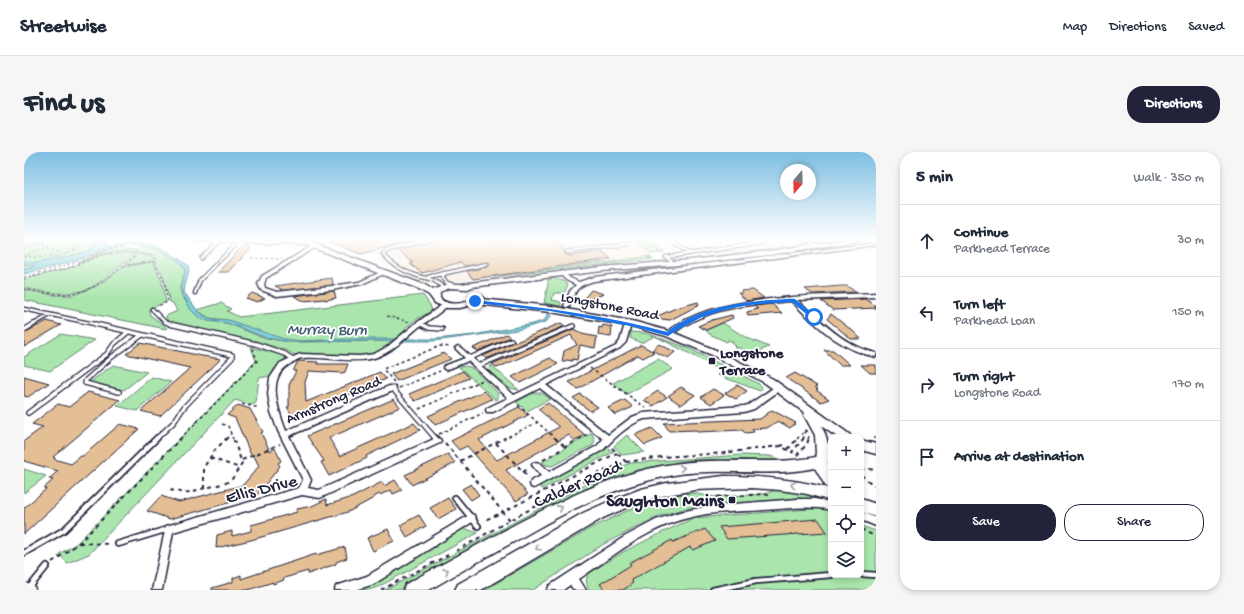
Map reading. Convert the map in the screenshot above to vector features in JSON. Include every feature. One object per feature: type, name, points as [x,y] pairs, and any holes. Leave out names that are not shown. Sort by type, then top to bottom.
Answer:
[{"type":"main road","points":[[864,445],[875,445]]},
{"type":"main road","points":[[825,454],[825,474],[828,478]]},
{"type":"main road","name":"Calder Road","points":[[412,590],[561,507],[593,492],[621,482],[651,474],[691,467],[789,466],[810,464],[825,454]]},
{"type":"main road","points":[[464,590],[600,513],[630,499],[658,491],[715,483],[768,482],[805,488],[828,494]]},
{"type":"street","points":[[353,259],[422,287],[435,296],[437,301],[446,304],[460,305],[477,295],[489,283]]},
{"type":"street","points":[[422,287],[442,288],[562,273],[610,268],[676,264],[712,259]]},
{"type":"street","points":[[567,306],[571,292],[580,284],[589,280],[748,259]]},
{"type":"street","points":[[292,260],[264,277],[261,284],[263,289],[273,293],[282,294],[337,287],[367,280],[385,272]]},
{"type":"street","points":[[562,273],[570,280],[580,284]]},
{"type":"street","points":[[458,286],[477,295]]},
{"type":"street","points":[[435,296],[436,292],[442,288]]},
{"type":"street","name":"Longstone Road","points":[[477,295],[499,303],[550,310],[628,324],[668,334],[728,360],[779,388],[842,434]]},
{"type":"street","points":[[668,334],[690,320],[720,310],[745,304],[876,295]]},
{"type":"street","points":[[794,300],[848,346],[862,352],[876,355]]},
{"type":"street","points":[[302,491],[307,480],[273,410],[271,401],[272,388],[277,370],[292,359],[310,356],[368,358],[382,354],[406,334],[431,318],[446,304]]},
{"type":"street","points":[[490,410],[620,346],[624,339],[628,324]]},
{"type":"street","points":[[458,348],[513,398]]},
{"type":"street","points":[[446,368],[470,358]]},
{"type":"street","points":[[541,385],[596,429],[607,440]]},
{"type":"street","name":"Armstrong Road","points":[[286,438],[392,388]]},
{"type":"street","points":[[534,484],[600,448],[607,440],[634,419],[654,414],[744,409],[751,407],[779,388]]},
{"type":"street","name":"Longstone Road","points":[[801,404],[818,427],[825,454]]},
{"type":"street","name":"Ellis Drive","points":[[169,529],[302,491],[320,494],[436,441]]},
{"type":"street","points":[[536,464],[548,476]]},
{"type":"street","points":[[553,590],[640,534],[677,516],[721,509],[803,504],[828,506]]},
{"type":"street","points":[[864,509],[876,522]]},
{"type":"street","points":[[340,590],[370,580],[475,522]]},
{"type":"street","points":[[157,590],[169,529]]},
{"type":"street","points":[[572,578],[581,590]]},
{"type":"lane","points":[[195,293],[200,280],[221,259]]},
{"type":"lane","points":[[388,259],[393,265],[406,271],[437,281],[442,288]]},
{"type":"lane","points":[[669,259],[676,264]]},
{"type":"lane","points":[[427,277],[487,264]]},
{"type":"lane","points":[[446,273],[442,276],[443,279],[458,286]]},
{"type":"lane","points":[[24,309],[232,355],[232,358],[184,407],[174,422],[64,530],[24,553]]},
{"type":"lane","points":[[152,309],[165,322],[173,326],[250,343],[286,353],[292,359]]},
{"type":"lane","points":[[24,330],[50,315]]},
{"type":"lane","points":[[420,324],[429,328],[442,329]]},
{"type":"lane","points":[[478,366],[573,326]]},
{"type":"lane","points":[[28,413],[107,354],[114,344],[128,332]]},
{"type":"lane","points":[[119,392],[85,383],[86,380],[112,357],[142,335]]},
{"type":"lane","points":[[470,358],[512,340]]},
{"type":"lane","points":[[392,388],[436,441]]},
{"type":"lane","points":[[455,498],[475,522]]},
{"type":"lane","points":[[118,544],[169,529]]},
{"type":"lane","points":[[28,589],[47,566]]},
{"type":"lane","points":[[864,574],[876,575]]},
{"type":"lane","points":[[713,590],[735,584],[764,580],[828,575]]},
{"type":"path","points":[[24,278],[83,259]]},
{"type":"path","points":[[24,278],[77,265],[90,259]]},
{"type":"path","points":[[24,289],[68,295],[80,293],[98,284],[131,259]]},
{"type":"path","points":[[281,259],[292,260]]},
{"type":"path","points":[[123,266],[155,261],[155,265],[163,278],[168,302],[152,309]]},
{"type":"path","points":[[387,316],[420,324]]},
{"type":"path","points":[[47,566],[79,543],[257,361],[250,343]]},
{"type":"path","points":[[446,368],[399,388],[383,369],[440,346],[451,346],[455,350],[458,348]]},
{"type":"path","points":[[584,364],[654,414]]},
{"type":"path","points":[[417,410],[490,377]]},
{"type":"path","points":[[513,398],[515,402],[565,447]]},
{"type":"path","points":[[242,404],[255,407],[259,406]]},
{"type":"path","points":[[490,410],[438,434],[510,520]]},
{"type":"path","points":[[460,461],[538,422]]},
{"type":"path","points":[[170,490],[185,493],[226,483],[232,479],[240,468],[242,460],[228,426],[222,424]]},
{"type":"path","points":[[780,446],[784,445],[789,448],[809,425]]},
{"type":"path","points":[[523,472],[596,429]]},
{"type":"path","points":[[792,452],[803,440],[806,430]]},
{"type":"path","points":[[786,449],[797,455],[806,444],[810,433]]},
{"type":"path","points":[[204,489],[204,467],[216,450],[231,434]]},
{"type":"path","points":[[875,445],[873,437],[876,438]]},
{"type":"path","points":[[242,460],[286,438]]},
{"type":"path","points":[[607,440],[626,462]]},
{"type":"path","points":[[496,443],[534,484]]},
{"type":"path","points":[[475,522],[503,512],[617,453]]},
{"type":"path","points":[[210,458],[240,468]]},
{"type":"path","points":[[864,468],[876,470]]},
{"type":"path","points":[[864,477],[876,487]]},
{"type":"path","points":[[381,590],[548,500]]},
{"type":"path","points":[[864,531],[876,538]]},
{"type":"path","points":[[79,543],[118,544]]},
{"type":"shaded area","points":[[380,259],[628,259],[477,279],[433,283],[430,285],[384,264]]},
{"type":"green space","points":[[24,259],[66,259],[24,274]]},
{"type":"green space","points":[[85,259],[89,259],[78,264],[77,263]]},
{"type":"green space","points":[[91,259],[128,259],[96,285],[78,292],[52,293],[24,288],[24,279],[66,269]]},
{"type":"green space","points":[[132,259],[154,259],[154,261],[126,265]]},
{"type":"green space","points":[[156,259],[177,259],[179,261],[185,272],[180,288],[182,296],[196,315],[208,321],[227,323],[264,338],[290,342],[395,341],[385,349],[360,356],[294,355],[288,351],[256,341],[179,326],[167,320],[166,316],[177,311],[173,303],[170,302],[162,273],[156,265]]},
{"type":"green space","points":[[628,259],[649,259],[493,277],[603,262]]},
{"type":"green space","points":[[733,259],[630,272],[628,270]]},
{"type":"green space","points":[[153,262],[161,278],[166,302],[149,309],[150,315],[168,328],[166,329],[24,300],[24,290],[55,295],[73,295],[97,286],[123,267]]},
{"type":"green space","points":[[552,278],[563,281],[568,285],[564,293],[554,293],[552,300],[561,302],[561,306],[544,303],[548,280]]},
{"type":"green space","points":[[423,295],[432,311],[417,319],[405,328],[406,329],[397,339],[292,341],[268,335],[228,320],[209,318],[197,310],[221,303],[231,309],[227,311],[239,317]]},
{"type":"green space","points":[[723,323],[745,337],[769,347],[752,354],[740,348],[734,348],[736,346],[732,344],[733,342],[728,340],[727,342],[709,334],[706,330]]},
{"type":"green space","points":[[631,332],[646,333],[655,336],[641,343],[630,338]]},
{"type":"green space","points":[[61,334],[95,340],[50,371],[24,365],[24,357]]},
{"type":"green space","points":[[656,337],[688,348],[759,384],[762,389],[760,391],[717,375],[721,371]]},
{"type":"green space","points":[[251,347],[288,357],[278,365],[271,376],[259,378],[256,403],[252,405],[235,400],[89,554],[67,563],[59,554],[77,543],[256,361]]},
{"type":"green space","points":[[658,359],[673,369],[627,394],[613,383]]},
{"type":"green space","points":[[113,365],[147,372],[124,390],[90,382]]},
{"type":"green space","points":[[491,365],[519,390],[509,388],[489,371]]},
{"type":"green space","points":[[466,366],[472,368],[498,393],[498,399],[496,400],[459,367]]},
{"type":"green space","points":[[152,377],[171,382],[137,411],[117,406]]},
{"type":"green space","points":[[533,393],[542,393],[550,399],[527,411],[516,402]]},
{"type":"green space","points":[[592,433],[595,440],[593,445],[552,466],[546,465],[542,462]]},
{"type":"green space","points":[[627,435],[644,452],[622,455],[614,446]]},
{"type":"green space","points":[[608,448],[613,452],[542,489],[539,486]]},
{"type":"green space","points":[[742,455],[770,456],[782,460],[733,460],[665,464],[634,471],[594,485],[550,506],[399,590],[385,590],[617,468],[631,463]]},
{"type":"green space","points":[[24,469],[46,476],[24,493]]},
{"type":"green space","points":[[776,490],[798,492],[828,502],[799,498],[688,508],[659,516],[604,544],[533,590],[484,590],[591,528],[648,501],[693,493],[714,497],[764,494]]},
{"type":"green space","points":[[823,508],[828,509],[828,578],[864,578],[864,527],[876,531],[876,590],[589,590],[586,581],[588,574],[623,552],[694,518]]},
{"type":"green space","points":[[462,529],[467,529],[478,533],[378,587],[369,590],[356,590],[375,583]]},
{"type":"water","points":[[53,259],[78,259],[24,274],[24,270],[35,266],[24,264],[24,261],[36,263]]},
{"type":"water","points":[[180,259],[188,265],[189,272],[184,292],[197,310],[204,316],[213,319],[228,320],[284,339],[302,341],[352,339],[435,339],[473,335],[533,324],[545,320],[547,314],[552,315],[546,322],[517,330],[434,341],[290,342],[267,338],[227,323],[208,321],[199,317],[191,310],[181,291],[180,288],[185,272],[184,267],[177,260]]},
{"type":"building","points":[[230,259],[241,259],[229,272],[218,272]]},
{"type":"building","points":[[409,259],[608,259],[473,279],[467,271],[488,267],[490,264],[489,262],[464,266],[461,262],[422,273],[410,264],[413,263]]},
{"type":"building","points":[[332,278],[332,285],[283,290],[275,286]]},
{"type":"building","points":[[847,286],[856,292],[812,294],[805,289]]},
{"type":"building","points":[[591,290],[604,294],[580,303]]},
{"type":"building","points":[[753,290],[764,298],[747,301],[738,293],[743,293],[741,291]]},
{"type":"building","points":[[334,291],[336,298],[325,300],[304,301],[294,296]]},
{"type":"building","points":[[252,293],[265,298],[257,302],[246,298]]},
{"type":"building","points":[[866,299],[876,306],[876,308],[833,310],[821,301]]},
{"type":"building","points":[[698,302],[699,305],[670,320],[653,318],[676,308]]},
{"type":"building","points":[[772,304],[782,313],[748,316],[747,312],[758,309],[754,306]]},
{"type":"building","points":[[831,314],[861,339],[851,339],[827,319]]},
{"type":"building","points":[[732,315],[733,318],[706,330],[698,326],[712,320]]},
{"type":"building","points":[[47,321],[61,325],[24,347],[24,333]]},
{"type":"building","points":[[561,323],[565,326],[486,359],[483,356],[512,343],[514,340],[516,342]]},
{"type":"building","points":[[603,325],[612,327],[611,337],[598,335],[599,327],[602,328]]},
{"type":"building","points":[[574,329],[582,334],[597,337],[595,348],[580,345],[577,360],[572,359],[572,361],[567,360],[562,362],[564,351],[577,345],[571,335],[497,368],[492,364]]},
{"type":"building","points":[[506,334],[510,337],[478,351],[473,348]]},
{"type":"building","points":[[140,343],[221,359],[160,416],[141,411],[190,368],[126,354]]},
{"type":"building","points":[[659,344],[675,352],[668,358],[652,350]]},
{"type":"building","points":[[641,345],[654,352],[643,358],[638,355],[578,389],[569,382]]},
{"type":"building","points":[[824,350],[833,350],[850,365],[840,365]]},
{"type":"building","points":[[444,353],[451,359],[397,381],[391,374]]},
{"type":"building","points":[[550,358],[558,364],[520,383],[512,377]]},
{"type":"building","points":[[298,361],[318,362],[317,364],[348,364],[345,372],[342,373],[309,371],[305,382],[306,402],[380,372],[386,379],[332,402],[333,404],[295,420],[287,407],[289,407],[289,385],[296,371],[293,371]]},
{"type":"building","points":[[861,365],[876,365],[876,373],[870,373]]},
{"type":"building","points":[[463,371],[469,378],[415,401],[409,394]]},
{"type":"building","points":[[795,373],[817,386],[815,387],[818,389],[816,390],[829,399],[821,402],[786,378]]},
{"type":"building","points":[[24,376],[49,383],[28,397],[24,396]]},
{"type":"building","points":[[737,385],[747,391],[736,399],[725,393]]},
{"type":"building","points":[[681,387],[695,395],[681,405],[668,396]]},
{"type":"building","points":[[713,389],[724,395],[711,404],[701,397]]},
{"type":"building","points":[[484,391],[492,399],[435,425],[428,416]]},
{"type":"building","points":[[658,391],[667,397],[653,406],[644,400]]},
{"type":"building","points":[[88,392],[120,400],[53,457],[55,458],[54,459],[71,464],[83,456],[120,424],[139,429],[24,534],[24,508],[46,489],[44,488],[53,480],[49,479],[58,471],[24,461],[24,441],[43,427],[32,424],[58,404],[69,407]]},
{"type":"building","points":[[580,394],[598,407],[590,411],[573,398]]},
{"type":"building","points":[[394,399],[400,407],[329,438],[340,456],[414,423],[420,430],[329,476],[321,462],[324,461],[307,436]]},
{"type":"building","points":[[625,400],[633,407],[615,415],[608,408]]},
{"type":"building","points":[[548,403],[585,435],[575,441],[569,435],[506,470],[528,494],[516,501],[467,446],[459,450],[451,441],[519,407],[528,415],[479,440],[497,460],[559,427],[538,409]]},
{"type":"building","points":[[238,405],[250,409],[263,432],[261,433],[270,451],[275,448],[281,461],[278,463],[280,466],[257,495],[170,519],[147,511],[161,496],[179,502],[243,485],[259,466],[253,454],[251,455],[235,418],[227,415]]},
{"type":"building","points":[[772,410],[796,423],[790,428],[778,421],[767,428],[752,429],[754,432],[745,433],[742,430],[697,432],[696,430],[669,431],[664,423],[760,419]]},
{"type":"building","points":[[652,428],[662,438],[645,445],[635,435]]},
{"type":"building","points":[[448,454],[455,463],[412,485],[405,475]]},
{"type":"building","points":[[395,480],[402,490],[393,494],[391,490],[380,495],[379,494],[348,512],[251,540],[216,548],[217,535],[232,531],[232,536],[251,531],[251,525],[297,512],[297,509],[312,506],[326,499],[327,505],[353,497],[382,482],[384,486]]},
{"type":"building","points":[[471,484],[479,495],[471,500],[462,489]]},
{"type":"building","points":[[448,498],[456,509],[438,519],[430,508]]},
{"type":"building","points":[[419,515],[426,526],[407,537],[400,525]]},
{"type":"building","points":[[818,519],[827,532],[727,539],[719,527]]},
{"type":"building","points":[[388,529],[394,541],[373,551],[367,538]]},
{"type":"building","points":[[705,529],[715,541],[693,550],[690,547],[631,580],[633,583],[623,590],[605,590],[600,584],[631,565],[629,563],[672,540],[673,542]]},
{"type":"building","points":[[345,547],[347,558],[336,562],[336,564],[308,574],[308,571],[284,578],[284,580],[273,584],[273,582],[248,590],[212,590],[212,588],[233,582],[233,578],[241,575],[241,579],[316,554]]},
{"type":"place","name":"Longstone Terrace","points":[[712,361]]},
{"type":"place","name":"Saughton Mains","points":[[732,500]]},
{"type":"route","points":[[475,301],[550,310],[636,325],[668,334],[690,320],[705,314],[740,305],[794,300],[814,317]]},
{"type":"water label","name":"Murray Burn","points":[[327,328]]}]
